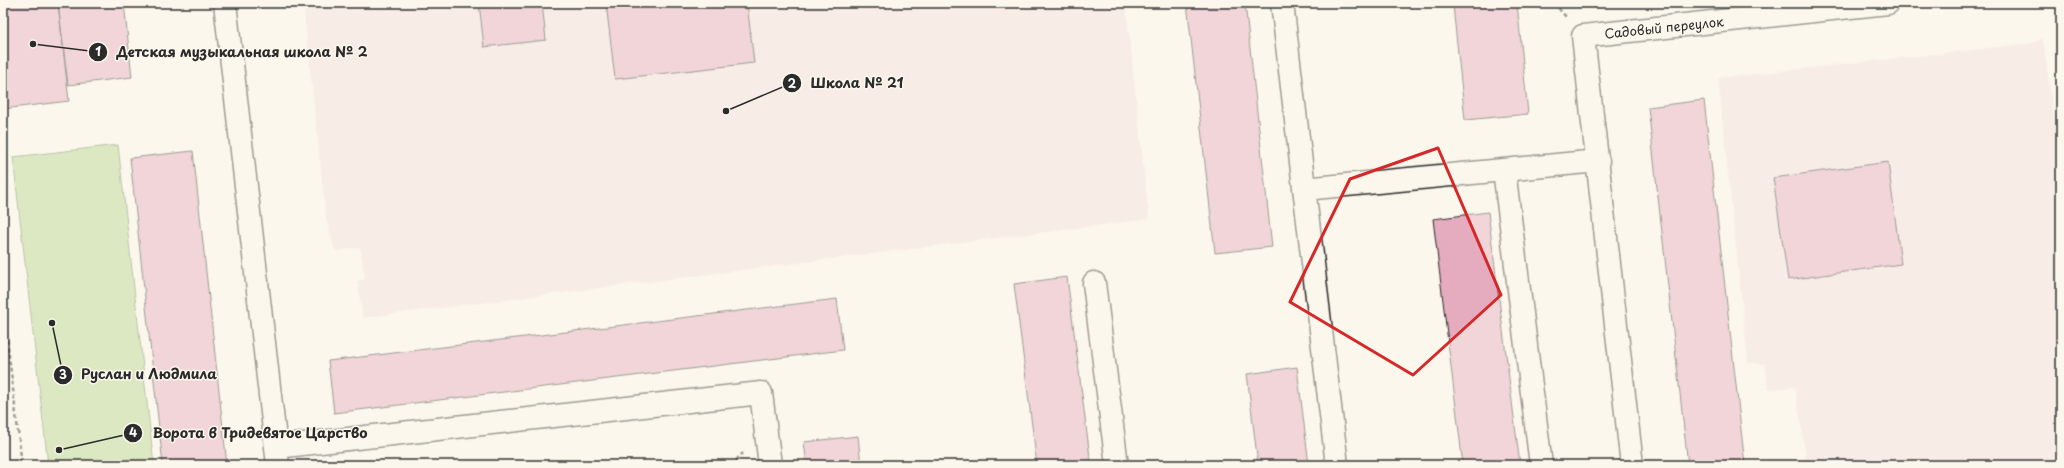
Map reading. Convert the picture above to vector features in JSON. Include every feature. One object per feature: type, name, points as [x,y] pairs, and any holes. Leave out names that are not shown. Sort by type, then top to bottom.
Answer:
[{"type":"street","points":[[225,3],[277,456],[761,393],[770,465]]},
{"type":"street","points":[[1282,3],[1337,465]]},
{"type":"street","name":"Садовый переулок","points":[[1598,161],[1583,36],[1888,3]]},
{"type":"street","points":[[1304,189],[1598,161],[1632,465]]},
{"type":"street","points":[[1504,170],[1541,465]]},
{"type":"street","points":[[1094,283],[1117,465]]},
{"type":"path","points":[[3,305],[22,465]]},
{"type":"highlighted area","points":[[1438,148],[1501,295],[1413,375],[1290,302],[1350,179]]},
{"type":"shaded area","points":[[303,3],[1126,3],[1149,219],[363,318],[357,281],[365,279],[360,248],[335,251],[326,219]]},
{"type":"shaded area","points":[[2043,38],[2061,170],[2061,465],[1807,465],[1795,387],[1768,389],[1765,364],[1748,363],[1718,78],[2032,43]]},
{"type":"green space","points":[[118,145],[154,465],[48,465],[13,157]]},
{"type":"building","points":[[3,3],[58,3],[69,101],[3,109]]},
{"type":"building","points":[[58,3],[124,3],[132,77],[68,85]]},
{"type":"building","points":[[479,3],[542,3],[546,40],[484,47]]},
{"type":"building","points":[[606,3],[747,3],[754,63],[615,79]]},
{"type":"building","points":[[1187,3],[1245,3],[1272,247],[1215,253]]},
{"type":"building","points":[[1480,3],[1517,3],[1528,114],[1465,120],[1453,6]]},
{"type":"building","points":[[1704,100],[1745,465],[1688,465],[1648,107]]},
{"type":"building","points":[[193,151],[227,465],[163,465],[130,158]]},
{"type":"building","points":[[1888,162],[1901,264],[1788,280],[1773,178]]},
{"type":"building","points":[[1488,212],[1520,465],[1463,465],[1433,219]]},
{"type":"building","points":[[1067,277],[1091,465],[1037,465],[1014,284]]},
{"type":"building","points":[[837,299],[843,350],[334,413],[328,361]]},
{"type":"building","points":[[1297,367],[1309,465],[1258,465],[1247,374]]},
{"type":"building","points":[[858,436],[861,465],[807,465],[804,442]]},
{"type":"place","name":"Детская музыкальная школа № 2","points":[[33,44]]},
{"type":"place","name":"Школа № 21","points":[[726,111]]},
{"type":"place","name":"Руслан и Людмила","points":[[52,323]]},
{"type":"place","name":"Ворота в Тридевятое Царство","points":[[59,450]]}]
